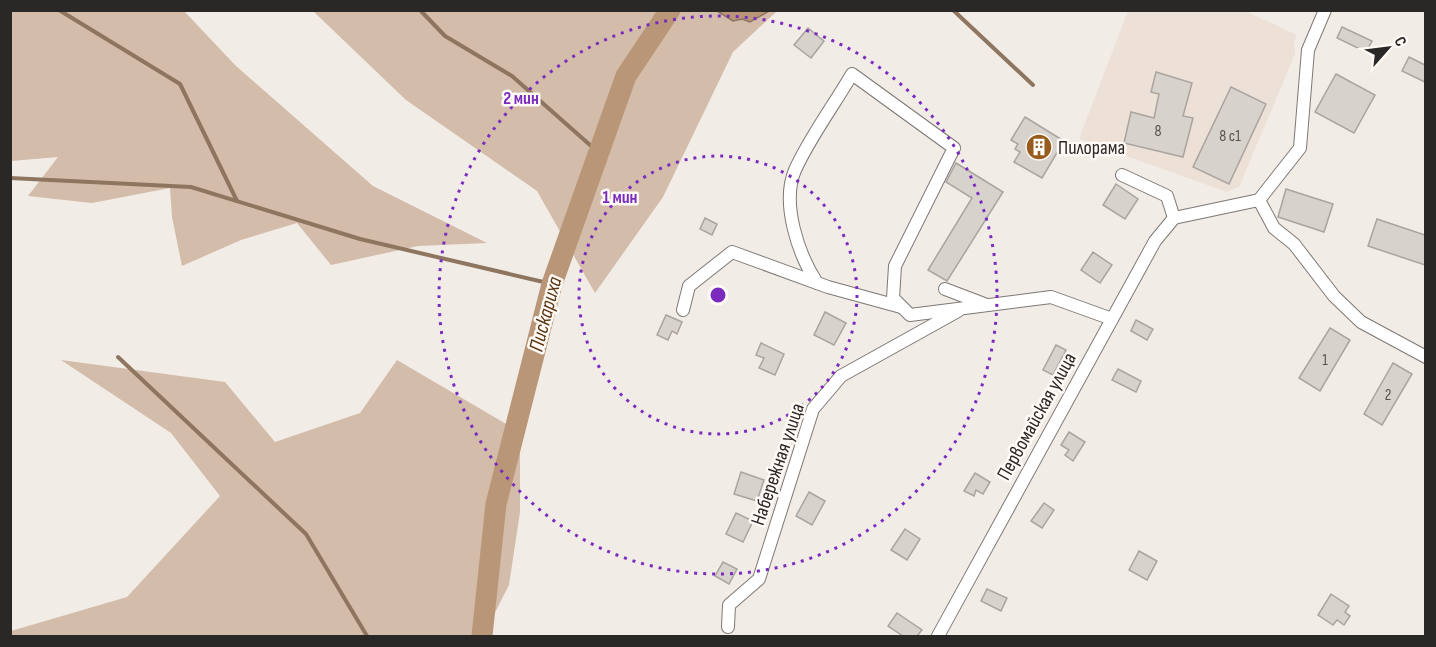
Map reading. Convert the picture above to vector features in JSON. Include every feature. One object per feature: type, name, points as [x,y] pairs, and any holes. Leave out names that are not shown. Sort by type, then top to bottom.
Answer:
[{"type":"street","points":[[1122,175],[1167,196],[1174,218],[1259,200],[1300,148],[1308,50],[1325,10]]},
{"type":"street","points":[[817,283],[804,264],[790,216],[794,171],[852,74],[954,148],[895,266],[893,298],[910,315],[1051,297],[1112,319]]},
{"type":"street","points":[[1259,200],[1274,228],[1294,244],[1334,296],[1361,322],[1425,357]]},
{"type":"street","name":"Первомайская улица","points":[[938,636],[1155,241],[1174,218]]},
{"type":"street","points":[[683,310],[689,286],[732,252],[817,283],[903,308]]},
{"type":"street","points":[[945,288],[988,305]]},
{"type":"street","name":"Набережная улица","points":[[728,627],[729,605],[759,579],[813,409],[840,376],[965,308]]},
{"type":"shaded area","points":[[11,10],[184,11],[236,66],[373,186],[487,243],[418,246],[331,265],[297,223],[241,240],[182,266],[172,217],[170,188],[92,203],[28,196],[58,157],[11,161]]},
{"type":"shaded area","points":[[313,11],[777,11],[733,52],[663,197],[595,293],[537,191],[406,100]]},
{"type":"shaded area","points":[[717,11],[769,11],[750,22],[742,19],[733,21]]},
{"type":"shaded area","points":[[1128,11],[1245,11],[1297,35],[1294,43],[1295,54],[1239,187],[1227,192],[1079,139]]},
{"type":"shaded area","points":[[61,360],[225,382],[275,442],[360,413],[397,360],[520,432],[520,512],[509,585],[483,636],[11,636],[11,631],[127,597],[220,496],[171,433]]},
{"type":"building","points":[[1342,27],[1372,41],[1366,52],[1337,38]]},
{"type":"building","points":[[808,28],[824,41],[811,58],[794,45]]},
{"type":"building","points":[[1409,57],[1425,65],[1425,82],[1402,71]]},
{"type":"building","points":[[1156,72],[1192,83],[1183,116],[1193,118],[1183,157],[1124,143],[1131,112],[1154,118],[1159,94],[1151,92]]},
{"type":"building","points":[[1336,74],[1375,95],[1354,133],[1315,112]]},
{"type":"building","points":[[1231,87],[1266,104],[1229,184],[1193,167]]},
{"type":"building","name":"Пилорама","points":[[1025,117],[1064,141],[1042,178],[1014,162],[1020,152],[1015,149],[1018,144],[1011,140]]},
{"type":"building","points":[[956,163],[1003,192],[947,281],[928,270],[972,198],[946,182]]},
{"type":"building","points":[[1116,184],[1138,199],[1125,219],[1103,205]]},
{"type":"building","points":[[1286,189],[1333,204],[1324,232],[1278,217]]},
{"type":"building","points":[[705,218],[717,224],[712,235],[700,229]]},
{"type":"building","points":[[1377,219],[1425,235],[1425,265],[1368,246]]},
{"type":"building","points":[[1093,252],[1112,265],[1100,283],[1081,270]]},
{"type":"building","points":[[825,312],[846,323],[834,345],[814,335]]},
{"type":"building","points":[[666,315],[682,322],[677,334],[672,331],[668,340],[657,335]]},
{"type":"building","points":[[1136,320],[1153,329],[1147,340],[1131,331]]},
{"type":"building","points":[[1330,328],[1350,340],[1320,391],[1299,378]]},
{"type":"building","points":[[761,343],[784,354],[775,375],[759,368],[764,358],[756,355]]},
{"type":"building","points":[[1056,345],[1066,350],[1053,375],[1043,370]]},
{"type":"building","points":[[1393,363],[1412,374],[1382,425],[1364,414]]},
{"type":"building","points":[[1118,369],[1141,381],[1136,392],[1112,380]]},
{"type":"building","points":[[1069,432],[1085,442],[1073,461],[1065,455],[1069,450],[1061,445]]},
{"type":"building","points":[[741,472],[764,480],[757,501],[734,494]]},
{"type":"building","points":[[975,473],[990,482],[983,494],[976,490],[974,496],[964,491]]},
{"type":"building","points":[[809,492],[825,501],[812,525],[796,516]]},
{"type":"building","points":[[1044,503],[1054,510],[1042,528],[1031,521]]},
{"type":"building","points":[[736,513],[753,521],[743,542],[726,534]]},
{"type":"building","points":[[905,529],[920,539],[907,560],[891,550]]},
{"type":"building","points":[[1139,551],[1157,561],[1147,580],[1129,570]]},
{"type":"building","points":[[723,562],[737,569],[729,584],[715,576]]},
{"type":"building","points":[[987,589],[1007,598],[1001,611],[981,601]]},
{"type":"building","points":[[1331,594],[1349,606],[1345,612],[1350,616],[1344,625],[1337,620],[1333,625],[1318,615]]},
{"type":"building","points":[[897,613],[922,630],[917,636],[903,636],[888,626]]},
{"type":"waterway","points":[[59,10],[180,84],[237,201]]},
{"type":"waterway","points":[[420,10],[445,36],[512,76],[599,153]]},
{"type":"waterway","name":"Пискариха","points":[[482,636],[496,504],[552,284],[626,76],[670,10]]},
{"type":"waterway","points":[[953,10],[1033,85]]},
{"type":"waterway","points":[[10,178],[191,187],[360,239],[552,284]]},
{"type":"waterway","points":[[118,357],[306,534],[367,636]]},
{"type":"place","name":"Пилорама","points":[[1039,147]]}]
